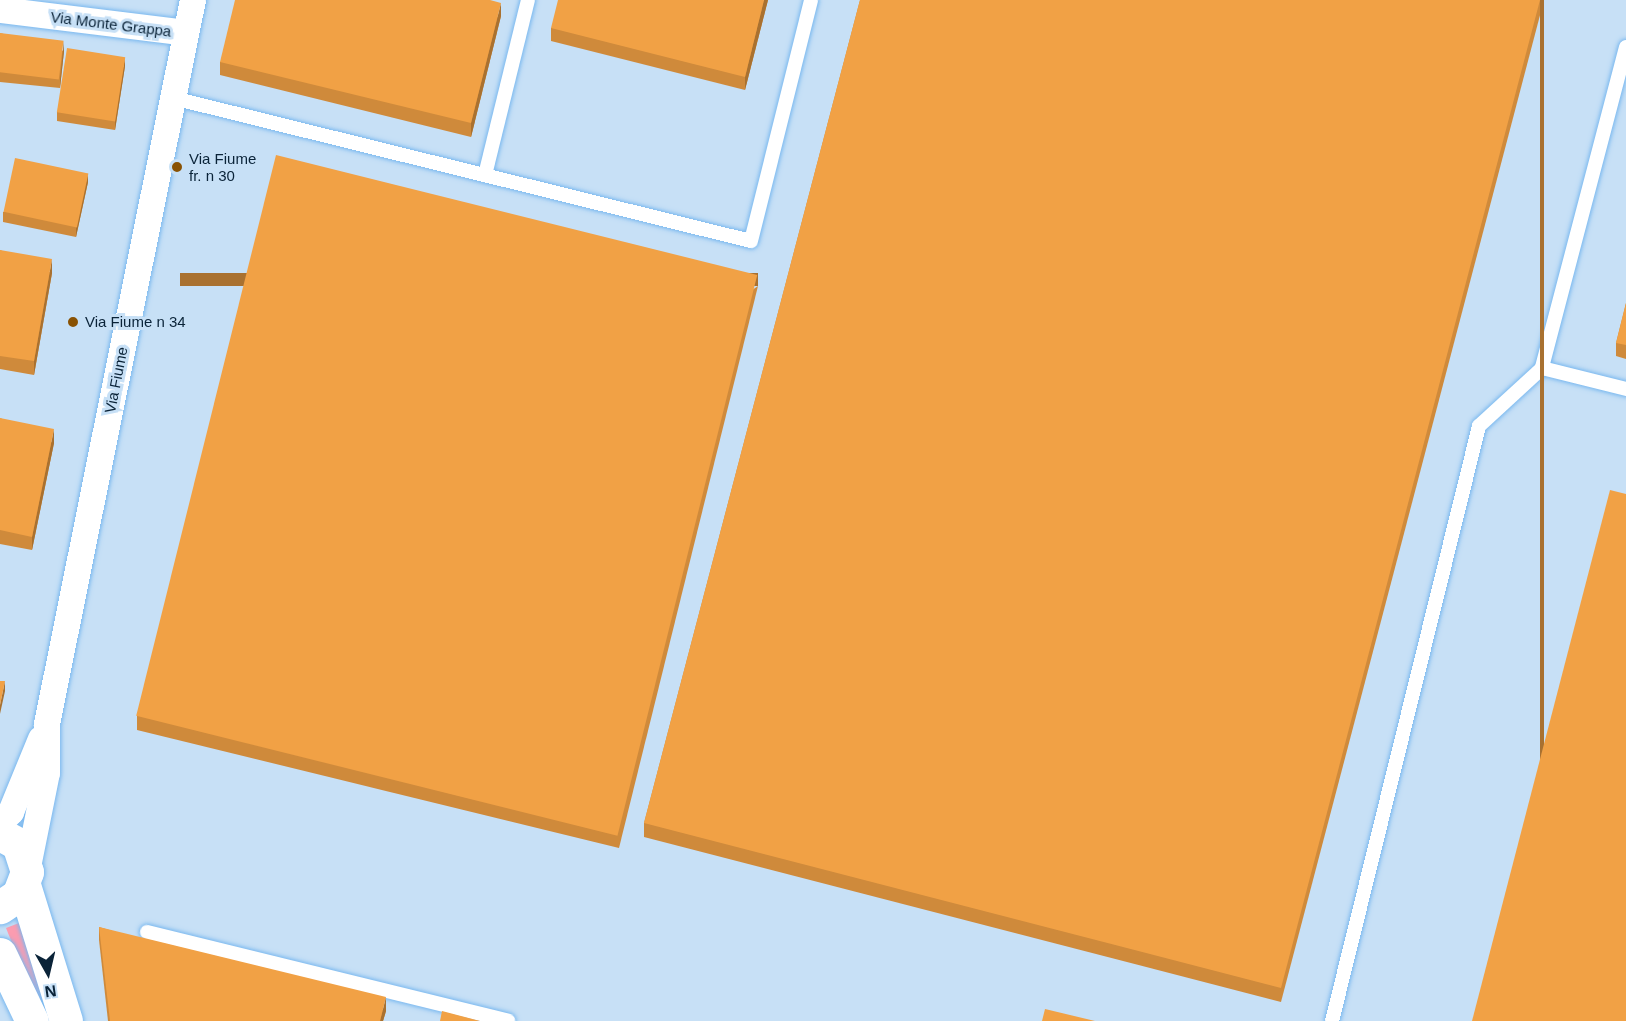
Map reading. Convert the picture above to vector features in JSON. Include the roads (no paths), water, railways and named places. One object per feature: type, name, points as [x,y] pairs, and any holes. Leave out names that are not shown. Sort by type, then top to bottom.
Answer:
[{"type":"street","name":"Via Fiume","points":[[0,823],[11,812],[47,724],[193,0]]},
{"type":"street","name":"Via Monte Grappa","points":[[0,10],[186,33]]},
{"type":"street","name":"Via Fiume","points":[[26,879],[47,773],[47,724]]},
{"type":"street","points":[[0,834],[18,844],[66,1021]]},
{"type":"street","points":[[0,907],[10,902],[26,879]]},
{"type":"street","points":[[0,954],[32,1021]]},
{"type":"lane","points":[[485,176],[528,0]]},
{"type":"lane","points":[[173,98],[751,241],[810,0]]},
{"type":"lane","points":[[1332,1021],[1479,426],[1542,368],[1626,47]]},
{"type":"lane","points":[[1542,368],[1626,389]]},
{"type":"lane","points":[[147,932],[508,1021]]},
{"type":"place","name":"Via Fiume fr. n 30","points":[[177,167]]},
{"type":"place","name":"Via Fiume n 34","points":[[73,322]]}]
